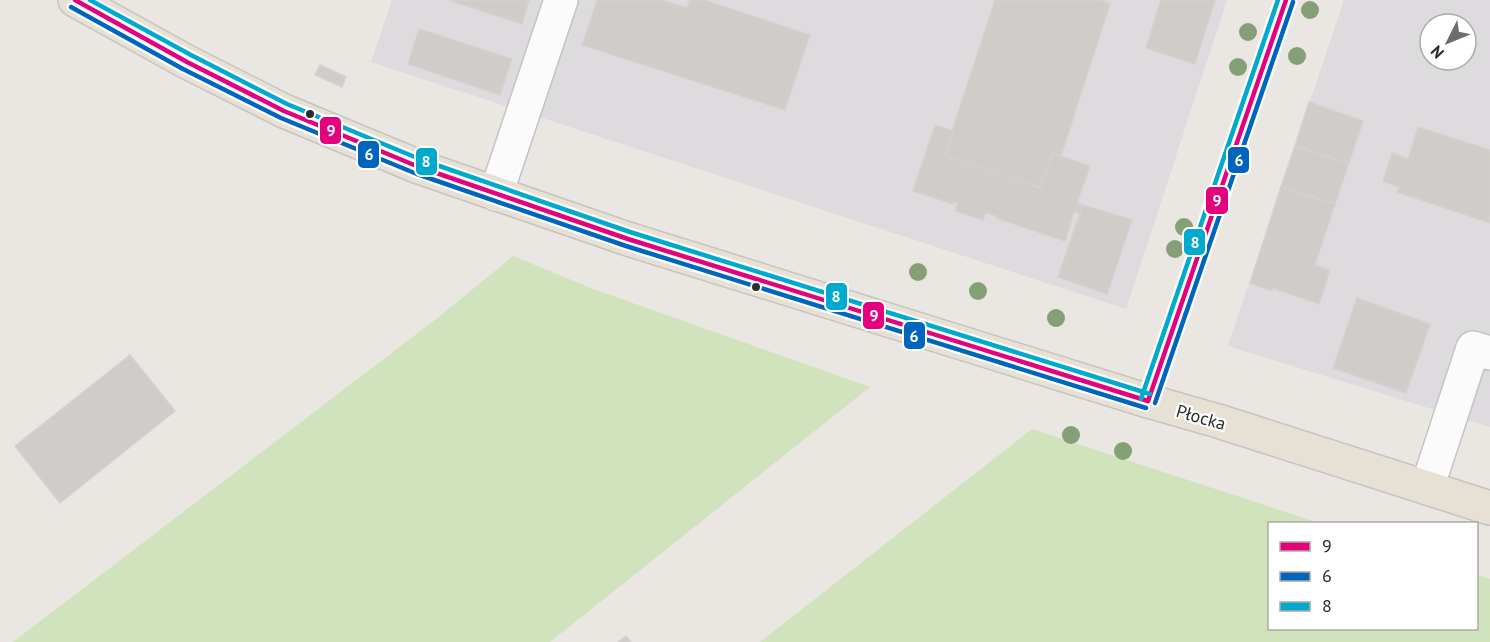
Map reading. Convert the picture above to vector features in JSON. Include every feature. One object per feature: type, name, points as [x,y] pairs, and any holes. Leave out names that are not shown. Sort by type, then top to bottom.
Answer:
[{"type":"main road","name":"Płocka","points":[[75,0],[187,62],[284,111],[419,167],[628,239],[1490,508]]},
{"type":"lane","points":[[496,194],[561,0]]},
{"type":"lane","points":[[1427,488],[1473,348],[1490,353]]},
{"type":"shaded area","points":[[392,0],[1227,0],[1126,309],[371,62]]},
{"type":"shaded area","points":[[1344,0],[1490,0],[1490,427],[1228,346]]},
{"type":"green space","points":[[513,256],[596,290],[870,387],[550,642],[13,642],[440,316]]},
{"type":"green space","points":[[1032,429],[1316,522],[1268,522],[1268,630],[1478,630],[1478,575],[1490,579],[1490,642],[760,642]]},
{"type":"building","points":[[448,0],[529,0],[522,24]]},
{"type":"building","points":[[597,0],[662,0],[687,8],[690,0],[704,0],[810,35],[785,110],[582,45]]},
{"type":"building","points":[[995,0],[1101,0],[1110,4],[1061,156],[1052,153],[1040,188],[944,156]]},
{"type":"building","points":[[1161,0],[1215,0],[1195,64],[1146,48]]},
{"type":"building","points":[[419,29],[512,59],[500,95],[408,64]]},
{"type":"building","points":[[320,65],[346,77],[342,87],[315,75]]},
{"type":"building","points":[[1309,102],[1363,121],[1349,163],[1295,146]]},
{"type":"building","points":[[935,125],[953,131],[944,156],[1040,188],[1052,153],[1090,166],[1077,203],[1082,205],[1080,213],[1074,212],[1065,241],[986,213],[983,220],[956,211],[958,203],[953,202],[953,204],[913,191]]},
{"type":"building","points":[[1418,127],[1490,150],[1490,223],[1397,192],[1399,187],[1383,181],[1392,153],[1408,159]]},
{"type":"building","points":[[1295,146],[1349,163],[1335,204],[1281,187]]},
{"type":"building","points":[[1281,187],[1335,204],[1315,265],[1330,270],[1319,304],[1273,288],[1272,291],[1250,283]]},
{"type":"building","points":[[1083,205],[1132,220],[1107,294],[1058,277]]},
{"type":"building","points":[[1357,298],[1430,324],[1406,393],[1333,368]]},
{"type":"building","points":[[130,355],[175,411],[60,503],[15,446]]},
{"type":"building","points":[[626,636],[631,642],[618,642]]},
{"type":"transit line","name":"9","points":[[75,0],[187,62],[284,111],[419,167],[628,239],[1148,401]]},
{"type":"transit line","name":"8","points":[[90,0],[287,104],[422,160],[630,232],[1150,394]]},
{"type":"transit line","name":"8","points":[[1141,399],[1278,0]]},
{"type":"transit line","name":"9","points":[[1148,401],[1286,0]]},
{"type":"transit line","name":"6","points":[[1155,403],[1293,2]]},
{"type":"transit line","name":"6","points":[[71,7],[183,69],[281,118],[417,174],[626,246],[1146,408]]}]
